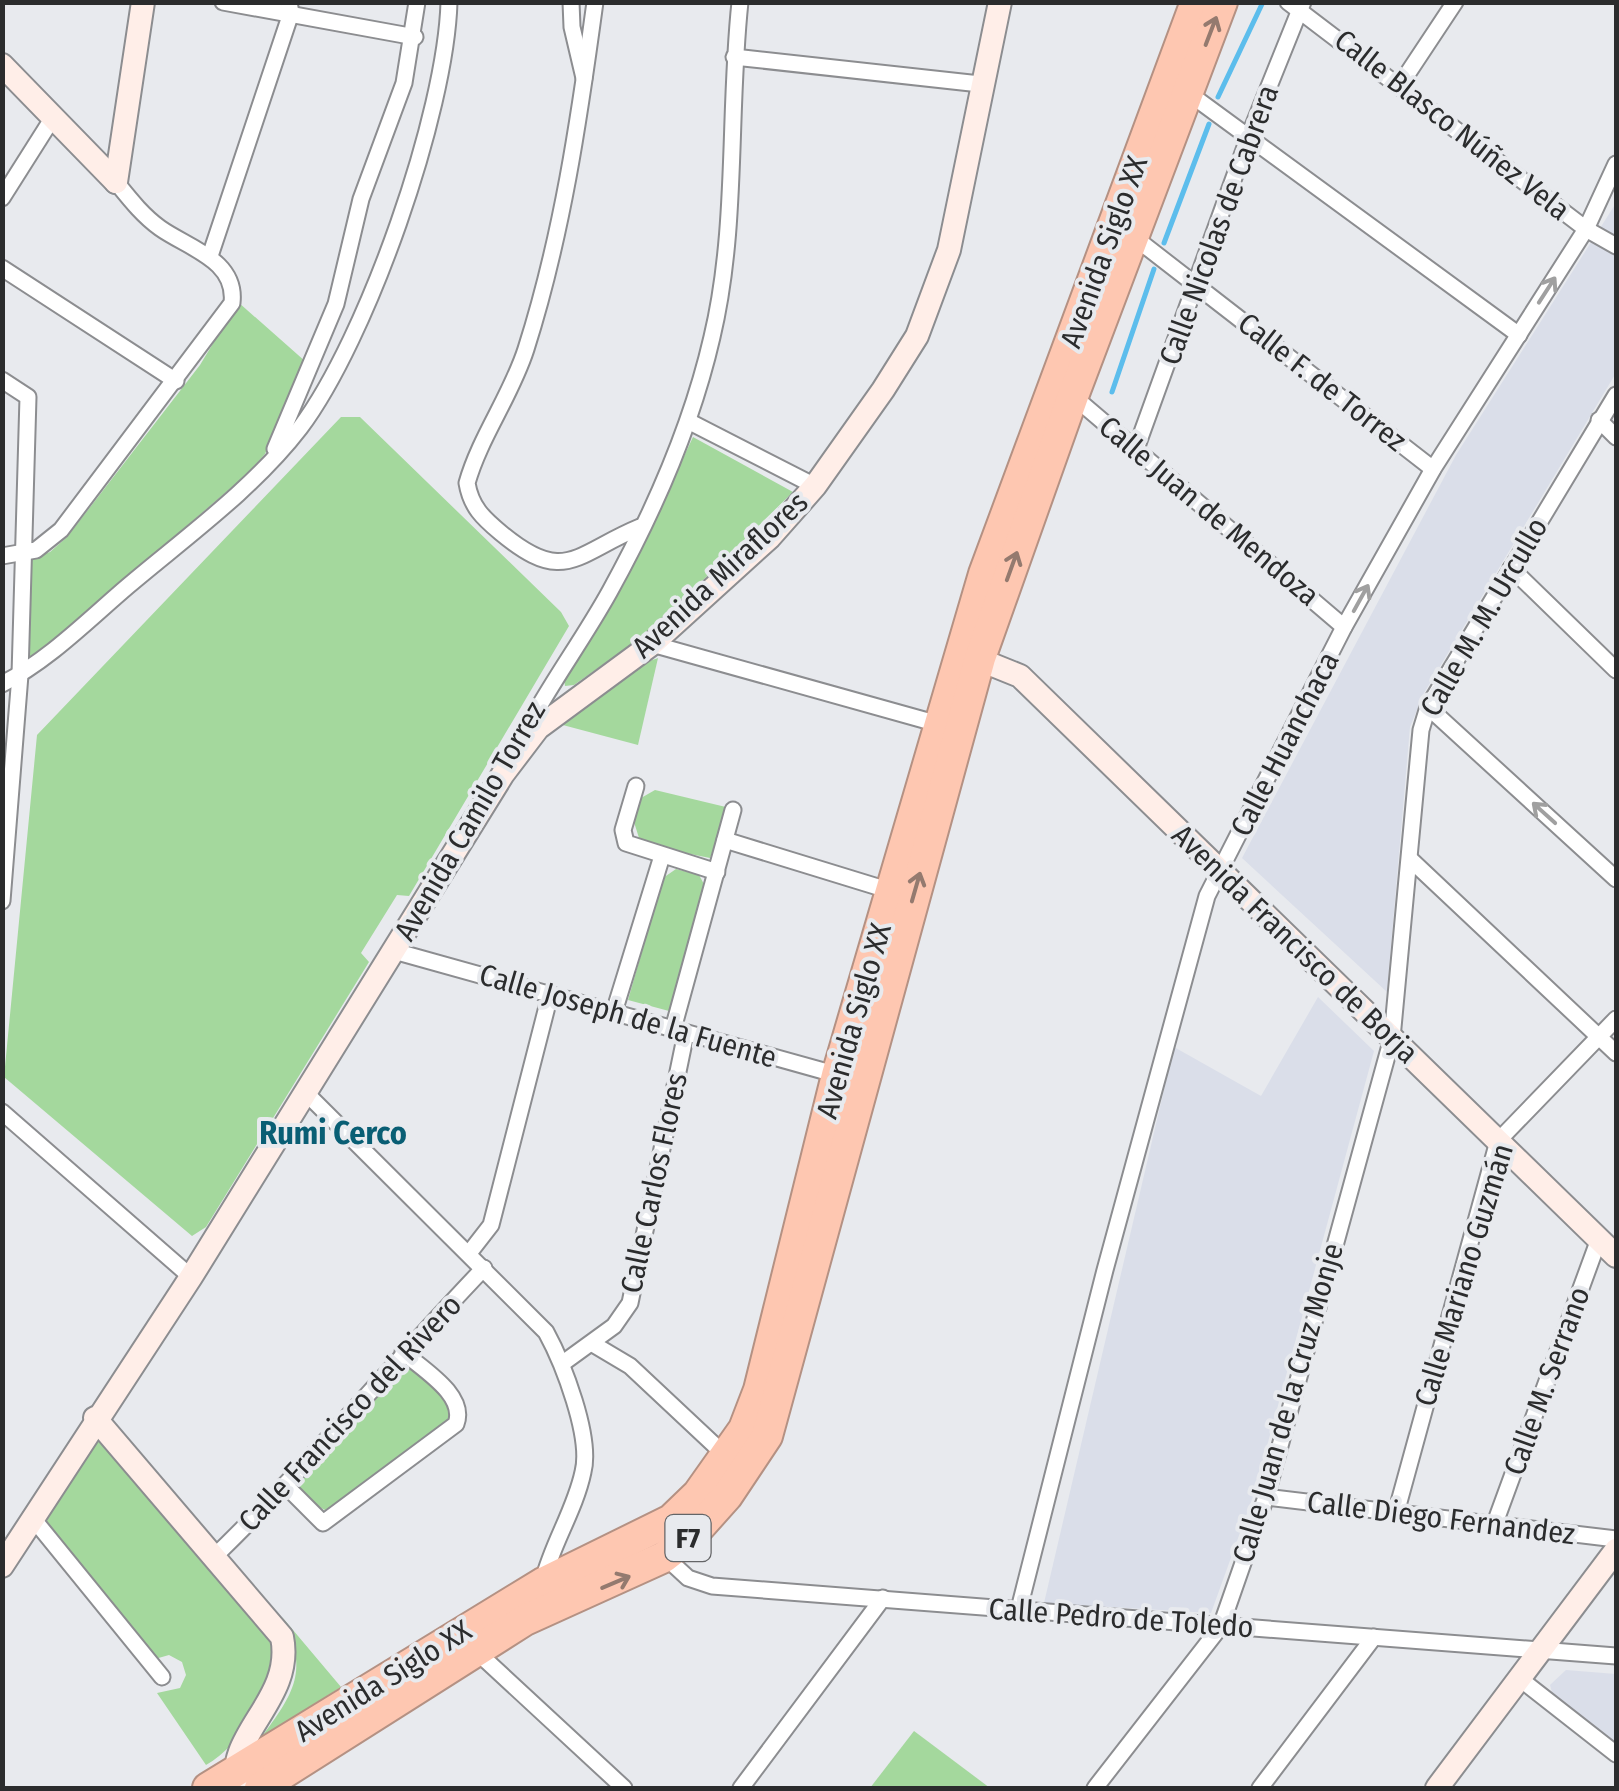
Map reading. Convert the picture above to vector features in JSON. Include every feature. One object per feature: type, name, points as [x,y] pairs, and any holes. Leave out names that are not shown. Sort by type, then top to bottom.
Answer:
[{"type":"highway","name":"Avenida Siglo XX","points":[[970,655],[1072,396],[1196,2]]},
{"type":"highway","name":"Avenida Siglo XX","points":[[655,1546],[698,1494],[744,1428],[759,1390],[970,655],[1124,230],[1187,92],[1222,2]]},
{"type":"highway","name":"Avenida Siglo XX","points":[[235,1785],[548,1596],[655,1546],[692,1534],[727,1496],[767,1436],[891,891],[949,727]]},
{"type":"highway","name":"Avenida Siglo XX","points":[[235,1785],[477,1652],[548,1596]]},
{"type":"street","points":[[116,182],[143,2]]},
{"type":"street","points":[[223,2],[290,8],[415,37]]},
{"type":"street","points":[[270,458],[336,304],[361,199],[404,83],[415,37],[418,2]]},
{"type":"street","points":[[2,684],[20,675],[224,503],[301,427],[333,380],[383,262],[440,85],[449,2]]},
{"type":"street","points":[[571,2],[572,28],[584,78]]},
{"type":"street","points":[[595,2],[567,192],[542,297],[515,382],[467,483],[476,510],[531,557],[546,562],[578,558],[640,528]]},
{"type":"street","name":"Avenida Camilo Torrez","points":[[2,1566],[306,1093],[503,774],[553,678],[610,592],[688,421],[713,336],[725,256],[740,2]]},
{"type":"street","name":"Avenida Miraflores","points":[[503,774],[538,728],[652,644],[770,537],[815,486],[916,336],[949,250],[980,84],[1000,2]]},
{"type":"street","points":[[1400,86],[1455,2]]},
{"type":"street","name":"Calle Blasco Núñez Vela","points":[[1298,4],[1586,230],[1616,246]]},
{"type":"street","name":"Calle Nicolas de Cabrera","points":[[1136,449],[1298,4]]},
{"type":"street","points":[[210,256],[290,8]]},
{"type":"street","points":[[734,57],[980,84]]},
{"type":"street","points":[[2,65],[161,228],[210,256],[234,290],[232,303],[62,530],[48,544],[22,556],[2,556]]},
{"type":"street","points":[[1187,92],[1518,335]]},
{"type":"street","points":[[2,198],[52,119]]},
{"type":"street","name":"Calle Huanchaca","points":[[1020,1609],[1127,1186],[1207,896],[1344,627],[1433,469],[1586,230],[1616,164]]},
{"type":"street","name":"Calle F. de Torrez","points":[[1124,230],[1433,469]]},
{"type":"street","points":[[2,268],[176,381]]},
{"type":"street","points":[[2,380],[28,397],[20,675],[10,708],[2,900]]},
{"type":"street","name":"Calle M. M. Urcullo","points":[[1392,1038],[1421,730],[1428,707],[1616,394]]},
{"type":"street","name":"Calle Juan de Mendoza","points":[[1072,396],[1344,627]]},
{"type":"street","points":[[1598,420],[1616,437]]},
{"type":"street","points":[[688,421],[815,486]]},
{"type":"street","points":[[1510,568],[1616,670]]},
{"type":"street","points":[[652,644],[949,727]]},
{"type":"street","name":"Avenida Francisco de Borja","points":[[970,655],[1020,676],[1616,1256]]},
{"type":"street","points":[[1428,707],[1616,879]]},
{"type":"street","points":[[636,786],[623,837],[633,848],[717,872]]},
{"type":"street","name":"Calle Carlos Flores","points":[[563,1363],[614,1326],[630,1303],[679,1031],[733,810]]},
{"type":"street","points":[[726,840],[891,891]]},
{"type":"street","points":[[614,1012],[662,856]]},
{"type":"street","points":[[1410,860],[1616,1053]]},
{"type":"street","name":"Calle Joseph de la Fuente","points":[[394,951],[849,1078]]},
{"type":"street","name":"Calle Francisco del Rivero","points":[[470,1252],[491,1225],[550,995]]},
{"type":"street","name":"Calle Mariano Guzmán","points":[[1396,1513],[1498,1140],[1616,1019]]},
{"type":"street","name":"Calle Juan de la Cruz Monje","points":[[1095,1788],[1221,1626],[1266,1496],[1392,1038]]},
{"type":"street","points":[[306,1093],[470,1252],[546,1332],[563,1363],[585,1450],[584,1472],[548,1596]]},
{"type":"street","points":[[2,1112],[191,1276]]},
{"type":"street","name":"Calle M. Serrano","points":[[1495,1523],[1599,1239]]},
{"type":"street","name":"Calle Francisco del Rivero","points":[[215,1556],[286,1487],[403,1352],[484,1268]]},
{"type":"street","points":[[593,1344],[630,1366],[725,1455]]},
{"type":"street","points":[[286,1487],[324,1524],[456,1424],[458,1405],[452,1396],[403,1352]]},
{"type":"street","points":[[95,1418],[282,1637],[287,1658],[278,1686],[240,1752],[235,1785]]},
{"type":"street","name":"Calle Diego Fernandez","points":[[1266,1496],[1616,1539]]},
{"type":"street","points":[[31,1516],[162,1677]]},
{"type":"street","name":"Calle Pedro de Toledo","points":[[655,1546],[688,1578],[712,1586],[1616,1656]]},
{"type":"street","points":[[1437,1788],[1616,1550]]},
{"type":"street","points":[[740,1788],[883,1598]]},
{"type":"street","points":[[1260,1788],[1374,1637]]},
{"type":"street","points":[[477,1652],[624,1788]]},
{"type":"street","points":[[1519,1678],[1616,1754]]},
{"type":"shaded area","points":[[1616,203],[1616,373],[1424,693],[1410,727],[1387,992],[1242,858],[1456,455]]},
{"type":"shaded area","points":[[1318,997],[1374,1051],[1254,1494],[1211,1613],[1044,1603],[1174,1047],[1261,1096]]},
{"type":"shaded area","points":[[1566,1670],[1616,1674],[1616,1743],[1552,1692],[1550,1685]]},
{"type":"green space","points":[[238,302],[306,362],[265,454],[247,474],[27,664],[28,559],[50,552],[67,537],[200,365]]},
{"type":"green space","points":[[341,417],[360,417],[561,612],[569,626],[409,896],[397,895],[361,953],[369,962],[206,1227],[192,1236],[4,1077],[37,735]]},
{"type":"green space","points":[[693,437],[793,492],[652,630],[574,685],[565,686],[564,678],[624,584]]},
{"type":"green space","points":[[658,658],[638,745],[559,724],[644,663]]},
{"type":"green space","points":[[655,790],[730,808],[710,858],[651,846],[639,838],[634,822],[641,798]]},
{"type":"green space","points":[[676,869],[699,875],[705,886],[669,1011],[628,1000],[663,878]]},
{"type":"green space","points":[[405,1362],[443,1396],[448,1423],[329,1512],[317,1506],[296,1485]]},
{"type":"green space","points":[[97,1439],[270,1637],[271,1672],[257,1709],[234,1742],[206,1765],[157,1693],[180,1688],[186,1675],[182,1662],[169,1655],[155,1659],[47,1524],[45,1516]]},
{"type":"green space","points":[[282,1617],[341,1687],[261,1738],[282,1708],[294,1681],[295,1652]]},
{"type":"green space","points":[[914,1731],[990,1788],[870,1788]]},
{"type":"waterway","points":[[1218,97],[1263,2]]},
{"type":"waterway","points":[[1164,243],[1209,124]]},
{"type":"waterway","points":[[1112,392],[1154,269]]},
{"type":"district","name":"Rumi Cerco","points":[[333,1133]]}]
